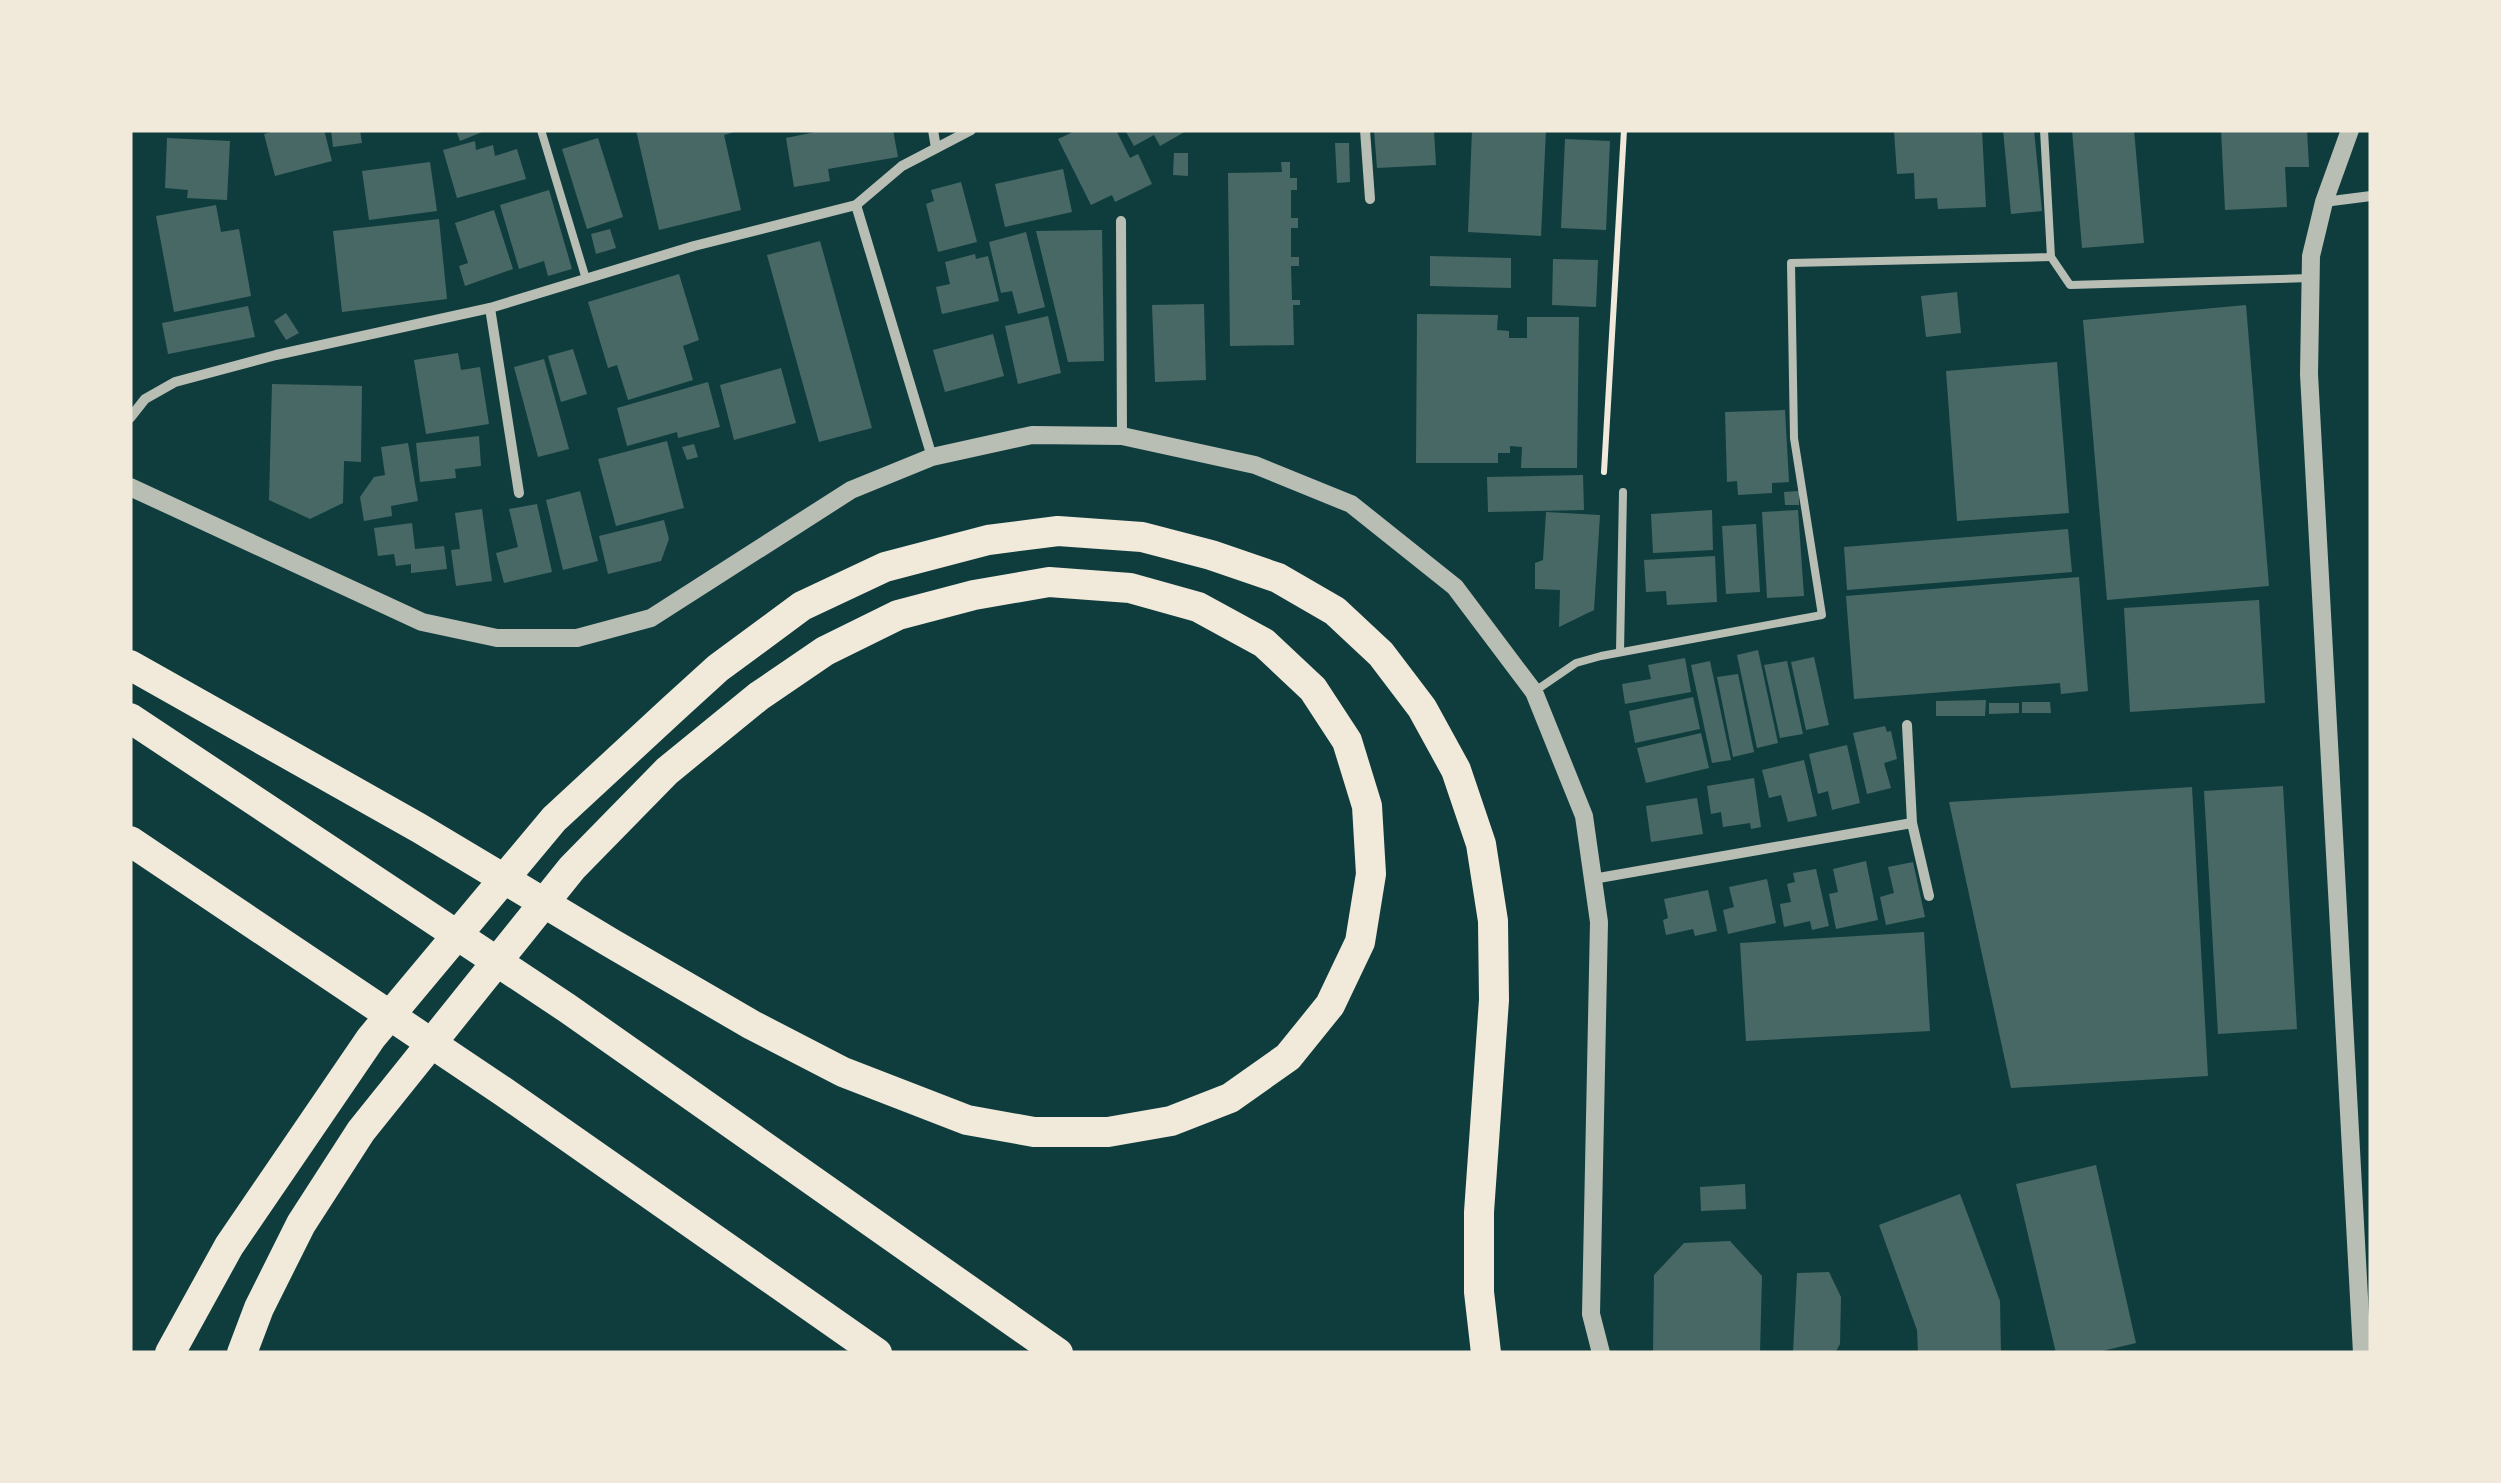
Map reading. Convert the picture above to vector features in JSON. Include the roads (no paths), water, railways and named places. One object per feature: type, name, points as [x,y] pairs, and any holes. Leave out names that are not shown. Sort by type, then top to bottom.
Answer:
[{"type":"highway","points":[[170,1353],[229,1246],[371,1038],[554,819],[718,668],[802,606],[885,567],[988,540],[1058,531],[1142,537],[1211,555],[1278,578],[1335,611],[1381,654],[1412,694],[1456,770],[1481,844],[1494,921],[1494,1000],[1479,1212],[1479,1292],[1486,1353]]},
{"type":"highway","points":[[130,665],[419,828],[611,943],[752,1025],[844,1072],[968,1120],[1034,1132],[1108,1132],[1171,1121],[1230,1098],[1288,1058],[1330,1005],[1360,942],[1371,874],[1367,806],[1346,741],[1313,689],[1264,643],[1198,607],[1130,588],[1049,582],[974,595],[898,616],[854,636],[759,696],[698,746],[572,868],[361,1131],[301,1224],[259,1308],[242,1353]]},
{"type":"highway","points":[[130,718],[566,1008],[1058,1353]]},
{"type":"highway","points":[[130,841],[504,1092],[877,1353]]},
{"type":"street","points":[[933,130],[936,148]]},
{"type":"street","points":[[130,418],[144,399],[175,382],[490,308],[694,246],[856,205],[902,166],[971,130]]},
{"type":"street","points":[[1365,130],[1370,199]]},
{"type":"street","points":[[2350,130],[2324,202],[2311,256],[2309,374],[2362,1353]]},
{"type":"street","points":[[2324,202],[2371,196]]},
{"type":"street","points":[[856,205],[932,457]]},
{"type":"street","points":[[1121,221],[1122,436]]},
{"type":"street","points":[[490,308],[519,494]]},
{"type":"street","points":[[130,487],[422,622],[498,638],[577,638],[650,618],[851,490],[932,457],[1032,434],[1122,436],[1255,465],[1351,504],[1456,587],[1534,692],[1584,816],[1599,922],[1591,1314],[1601,1353]]},
{"type":"street","points":[[1907,725],[1912,823],[1929,896]]},
{"type":"street","points":[[1593,879],[1912,823]]},
{"type":"lane","points":[[540,130],[586,279]]},
{"type":"lane","points":[[2044,130],[2050,257],[2070,285],[2311,278]]},
{"type":"lane","points":[[1534,692],[1576,663],[1822,615],[1794,438],[1791,263],[2050,257]]},
{"type":"lane","points":[[1620,652],[1623,492]]}]
